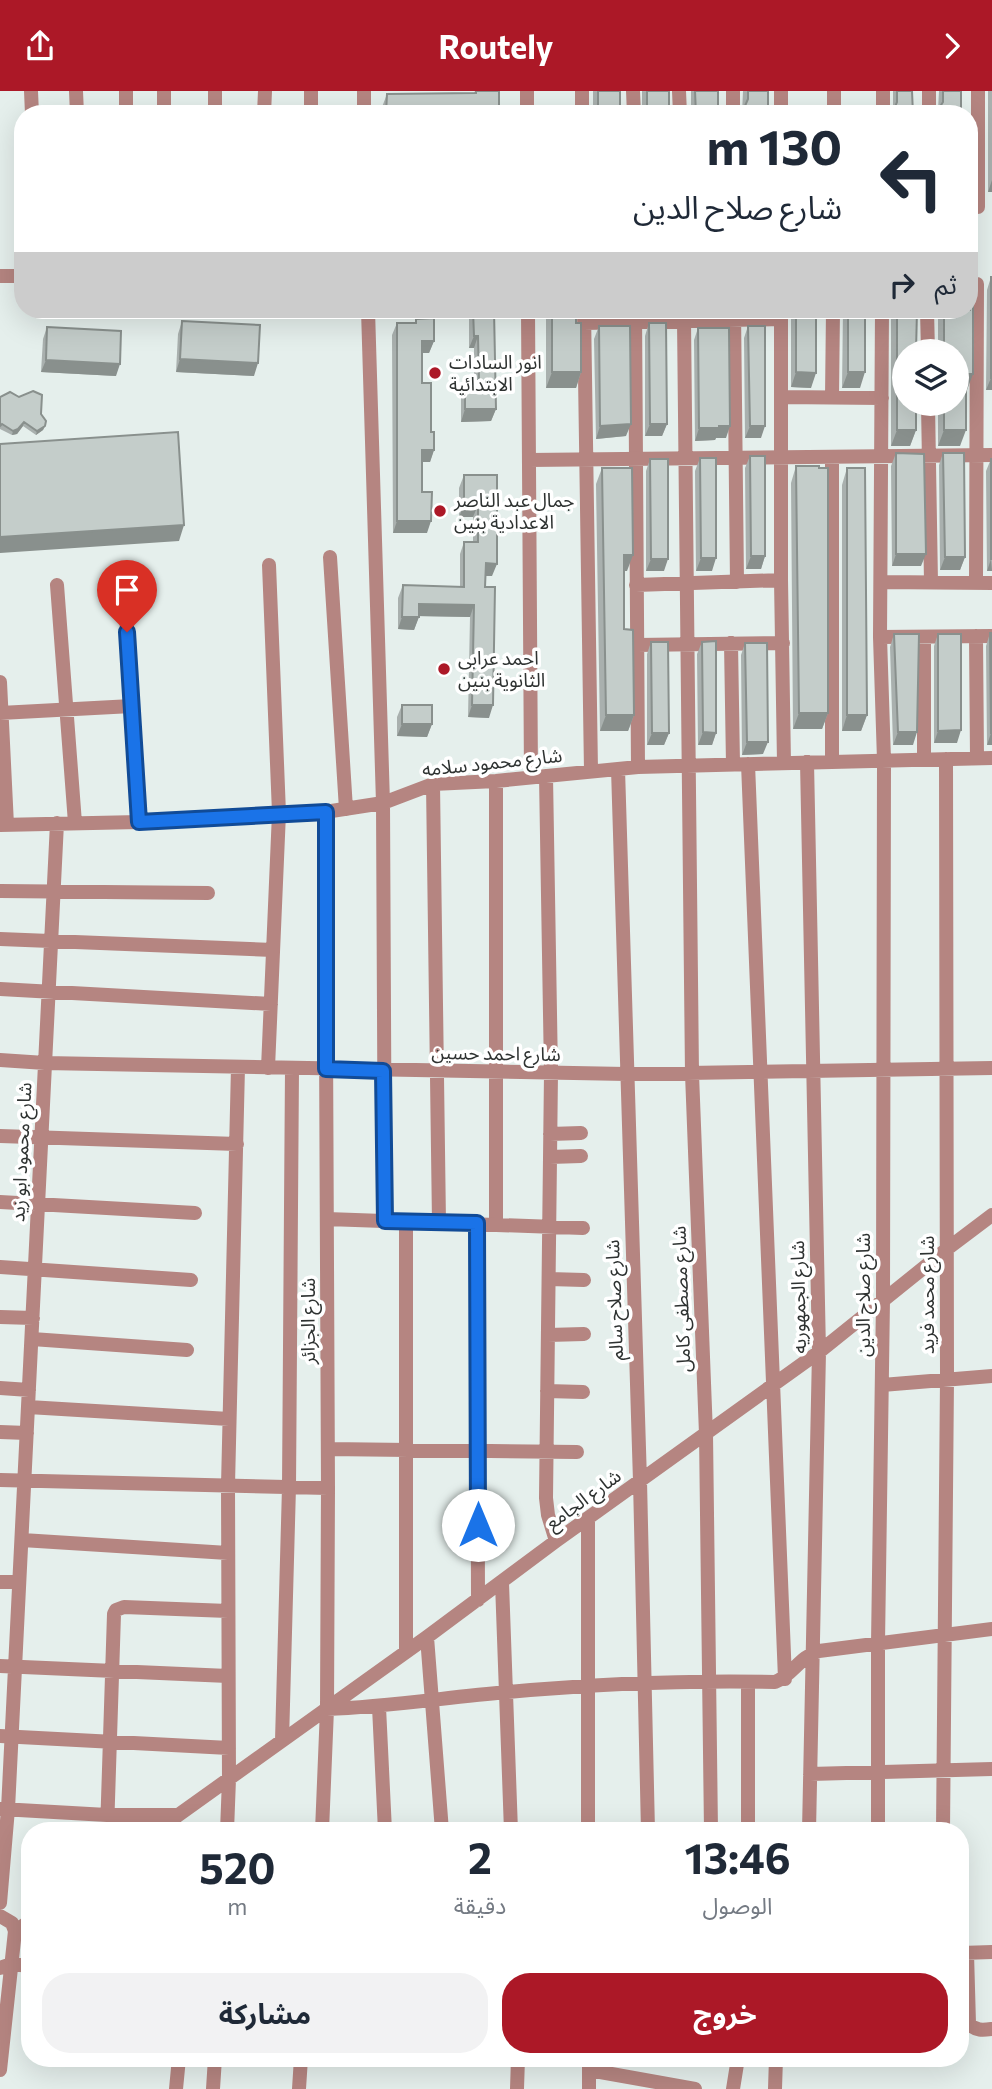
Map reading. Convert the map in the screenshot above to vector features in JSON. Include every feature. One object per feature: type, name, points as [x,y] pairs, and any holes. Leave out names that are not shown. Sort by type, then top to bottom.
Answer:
[{"type":"street","points":[[978,91],[980,207]]},
{"type":"street","points":[[976,583],[980,284]]},
{"type":"street","points":[[368,319],[383,803],[385,1221]]},
{"type":"street","points":[[528,319],[529,460],[551,1073],[547,1506],[556,1541]]},
{"type":"street","points":[[584,319],[592,771]]},
{"type":"street","points":[[635,319],[638,767]]},
{"type":"street","points":[[674,319],[694,319]]},
{"type":"street","points":[[734,319],[737,582]]},
{"type":"street","points":[[781,319],[784,763]]},
{"type":"street","points":[[832,397],[833,319]]},
{"type":"street","name":"شارع صلاح الدين","points":[[878,1822],[883,1300],[884,760],[880,638],[882,319]]},
{"type":"street","points":[[927,319],[928,339]]},
{"type":"street","name":"شارع مصطفى كامل","points":[[684,320],[692,1074],[706,1434],[710,1822]]},
{"type":"street","points":[[782,397],[881,398]]},
{"type":"street","points":[[928,416],[931,582]]},
{"type":"street","points":[[529,460],[992,455]]},
{"type":"street","points":[[832,457],[832,762]]},
{"type":"street","points":[[330,557],[345,809]]},
{"type":"street","points":[[268,1068],[279,813],[269,565]]},
{"type":"street","points":[[636,585],[781,580]]},
{"type":"street","points":[[124,582],[139,822]]},
{"type":"street","points":[[881,582],[992,583]]},
{"type":"street","points":[[57,585],[75,823]]},
{"type":"street","points":[[976,636],[977,758]]},
{"type":"street","points":[[880,638],[992,636]]},
{"type":"street","points":[[924,637],[924,759]]},
{"type":"street","points":[[731,643],[760,1073],[785,1678]]},
{"type":"street","points":[[637,645],[783,643]]},
{"type":"street","points":[[0,682],[3,825]]},
{"type":"street","points":[[1,713],[132,706]]},
{"type":"street","name":"شارع محمود سلامه","points":[[3,825],[139,822],[326,812],[383,803],[433,784],[496,781],[638,767],[992,758]]},
{"type":"street","name":"شارع محمد فريد","points":[[943,1822],[947,1379],[946,759]]},
{"type":"street","name":"شارع الجمهوريه","points":[[807,762],[819,1352],[810,1822]]},
{"type":"street","name":"شارع صلاح سالم","points":[[618,769],[648,1822]]},
{"type":"street","points":[[496,781],[496,1225]]},
{"type":"street","points":[[433,784],[439,1223]]},
{"type":"street","name":"شارع الجزائر","points":[[322,1822],[327,1709],[328,1487],[326,812]]},
{"type":"street","name":"شارع محمود ابو زيد","points":[[0,1903],[6,1736],[15,1667],[22,1540],[57,823]]},
{"type":"street","points":[[0,891],[208,893]]},
{"type":"street","points":[[0,939],[273,950]]},
{"type":"street","points":[[0,989],[271,1004]]},
{"type":"street","name":"شارع احمد حسين","points":[[0,1060],[626,1075],[992,1068]]},
{"type":"street","points":[[227,1822],[228,1485],[238,1067]]},
{"type":"street","points":[[282,1741],[289,1487],[292,1069]]},
{"type":"street","points":[[550,1134],[581,1133]]},
{"type":"street","points":[[0,1136],[237,1144]]},
{"type":"street","points":[[550,1157],[581,1156]]},
{"type":"street","points":[[0,1202],[195,1213]]},
{"type":"street","name":"شارع الجامع","points":[[168,1822],[819,1352],[992,1215]]},
{"type":"street","points":[[327,1219],[583,1227]]},
{"type":"street","points":[[406,1222],[407,1652]]},
{"type":"street","points":[[477,1223],[478,1600]]},
{"type":"street","points":[[0,1268],[191,1280]]},
{"type":"street","points":[[549,1279],[583,1280]]},
{"type":"street","points":[[0,1317],[33,1318]]},
{"type":"street","points":[[548,1335],[584,1334]]},
{"type":"street","points":[[32,1339],[187,1350]]},
{"type":"street","points":[[882,1385],[992,1376]]},
{"type":"street","points":[[0,1388],[29,1390]]},
{"type":"street","points":[[547,1391],[583,1392]]},
{"type":"street","points":[[28,1407],[229,1419]]},
{"type":"street","points":[[0,1432],[27,1433]]},
{"type":"street","points":[[328,1449],[577,1452]]},
{"type":"street","points":[[0,1480],[328,1487]]},
{"type":"street","points":[[588,1519],[588,1822]]},
{"type":"street","points":[[22,1540],[228,1553]]},
{"type":"street","points":[[0,1582],[19,1582]]},
{"type":"street","points":[[502,1583],[511,1822]]},
{"type":"street","points":[[107,1822],[114,1614],[120,1607],[228,1611]]},
{"type":"street","points":[[327,1709],[379,1707],[505,1692],[645,1682],[775,1682],[785,1678],[799,1661],[812,1653],[992,1629]]},
{"type":"street","points":[[427,1637],[441,1822]]},
{"type":"street","points":[[0,1666],[229,1676]]},
{"type":"street","points":[[748,1682],[748,1822]]},
{"type":"street","points":[[379,1707],[385,1822]]},
{"type":"street","points":[[6,1736],[229,1748]]},
{"type":"street","points":[[810,1774],[992,1769]]},
{"type":"street","points":[[4,1809],[107,1815],[178,1815]]},
{"type":"street","points":[[0,1916],[12,1923],[15,1931],[6,1966],[0,2070]]},
{"type":"street","points":[[15,1931],[21,1927]]},
{"type":"street","points":[[969,1953],[992,1952]]},
{"type":"street","points":[[969,2024],[973,2028],[992,2029]]},
{"type":"street","points":[[176,2089],[178,2067]]},
{"type":"street","points":[[213,2089],[214,2067]]},
{"type":"street","points":[[299,2089],[301,2067]]},
{"type":"street","points":[[517,2089],[518,2067]]},
{"type":"street","points":[[589,2067],[589,2089]]},
{"type":"street","points":[[602,2067],[695,2089]]},
{"type":"street","points":[[733,2089],[737,2067]]},
{"type":"street","points":[[775,2089],[776,2067]]},
{"type":"building","points":[[499,91],[499,105],[386,105],[387,94]]},
{"type":"building","points":[[598,91],[620,91],[620,105],[598,105]]},
{"type":"building","points":[[647,91],[669,91],[669,105],[647,105]]},
{"type":"building","points":[[695,91],[718,91],[718,105],[696,105]]},
{"type":"building","points":[[748,91],[768,91],[768,105],[745,105]]},
{"type":"building","points":[[897,91],[912,91],[913,105],[896,105]]},
{"type":"building","points":[[943,91],[961,91],[961,105],[941,105]]},
{"type":"building","points":[[992,277],[992,378],[991,378]]},
{"type":"building","points":[[416,319],[434,319],[434,341],[422,341],[422,383],[431,383],[431,432],[434,432],[434,450],[422,450],[422,492],[432,492],[431,521],[397,521],[397,323],[416,323]]},
{"type":"building","points":[[473,319],[494,319],[496,409],[465,409],[465,380],[479,380],[478,336],[474,336]]},
{"type":"building","points":[[552,319],[576,319],[576,323],[581,323],[581,372],[552,372]]},
{"type":"building","points":[[796,319],[816,319],[816,373],[796,372]]},
{"type":"building","points":[[848,319],[865,319],[865,372],[848,372]]},
{"type":"building","points":[[897,319],[917,319],[916,339],[897,339]]},
{"type":"building","points":[[944,319],[973,319],[973,374],[969,374],[969,339],[944,339]]},
{"type":"building","points":[[182,321],[260,325],[258,363],[180,359]]},
{"type":"building","points":[[649,323],[666,323],[667,424],[650,424]]},
{"type":"building","points":[[599,326],[630,326],[631,424],[600,426]]},
{"type":"building","points":[[748,326],[765,326],[765,426],[750,426]]},
{"type":"building","points":[[47,327],[121,331],[120,364],[46,360]]},
{"type":"building","points":[[698,328],[729,328],[730,426],[699,428]]},
{"type":"building","points":[[33,391],[42,395],[41,414],[46,421],[45,426],[37,431],[24,422],[13,431],[2,424],[0,426],[0,397],[10,392],[19,397]]},
{"type":"building","points":[[897,416],[916,416],[916,430],[897,430]]},
{"type":"building","points":[[944,416],[966,416],[966,430],[944,430]]},
{"type":"building","points":[[178,432],[184,525],[0,537],[0,444]]},
{"type":"building","points":[[896,453],[924,454],[926,554],[896,554]]},
{"type":"building","points":[[943,453],[964,453],[965,557],[945,557]]},
{"type":"building","points":[[750,456],[765,456],[765,556],[751,556]]},
{"type":"building","points":[[700,458],[716,458],[716,558],[701,558]]},
{"type":"building","points":[[650,459],[668,459],[668,559],[651,559]]},
{"type":"building","points":[[992,459],[992,559],[991,559]]},
{"type":"building","points":[[796,466],[828,468],[828,713],[799,713]]},
{"type":"building","points":[[602,468],[632,468],[633,555],[624,555],[624,629],[633,630],[634,715],[606,715]]},
{"type":"building","points":[[847,468],[865,468],[867,715],[847,715]]},
{"type":"building","points":[[464,475],[497,475],[497,564],[486,563],[485,587],[495,587],[493,705],[472,705],[474,605],[419,604],[419,617],[402,617],[403,585],[464,587],[464,542],[478,542],[478,505],[464,505]]},
{"type":"building","points":[[992,633],[992,733],[991,733]]},
{"type":"building","points":[[894,634],[919,634],[917,732],[898,732]]},
{"type":"building","points":[[938,634],[961,634],[961,730],[938,731]]},
{"type":"building","points":[[716,641],[716,733],[703,732],[702,642]]},
{"type":"building","points":[[651,642],[668,642],[669,733],[652,733]]},
{"type":"building","points":[[745,643],[767,643],[768,742],[747,742]]},
{"type":"building","points":[[402,705],[432,705],[432,724],[402,724]]},
{"type":"place","name":"انور السادات الابتدائية","points":[[435,373]]},
{"type":"place","name":"جمال عبد الناصر الاعدادية بنين","points":[[440,511]]},
{"type":"place","name":"احمد عرابى الثانوية بنين","points":[[444,669]]},
{"type":"route","points":[[127,632],[139,822],[326,812],[326,1069],[383,1071],[385,1221],[477,1223],[478,1525]]}]
